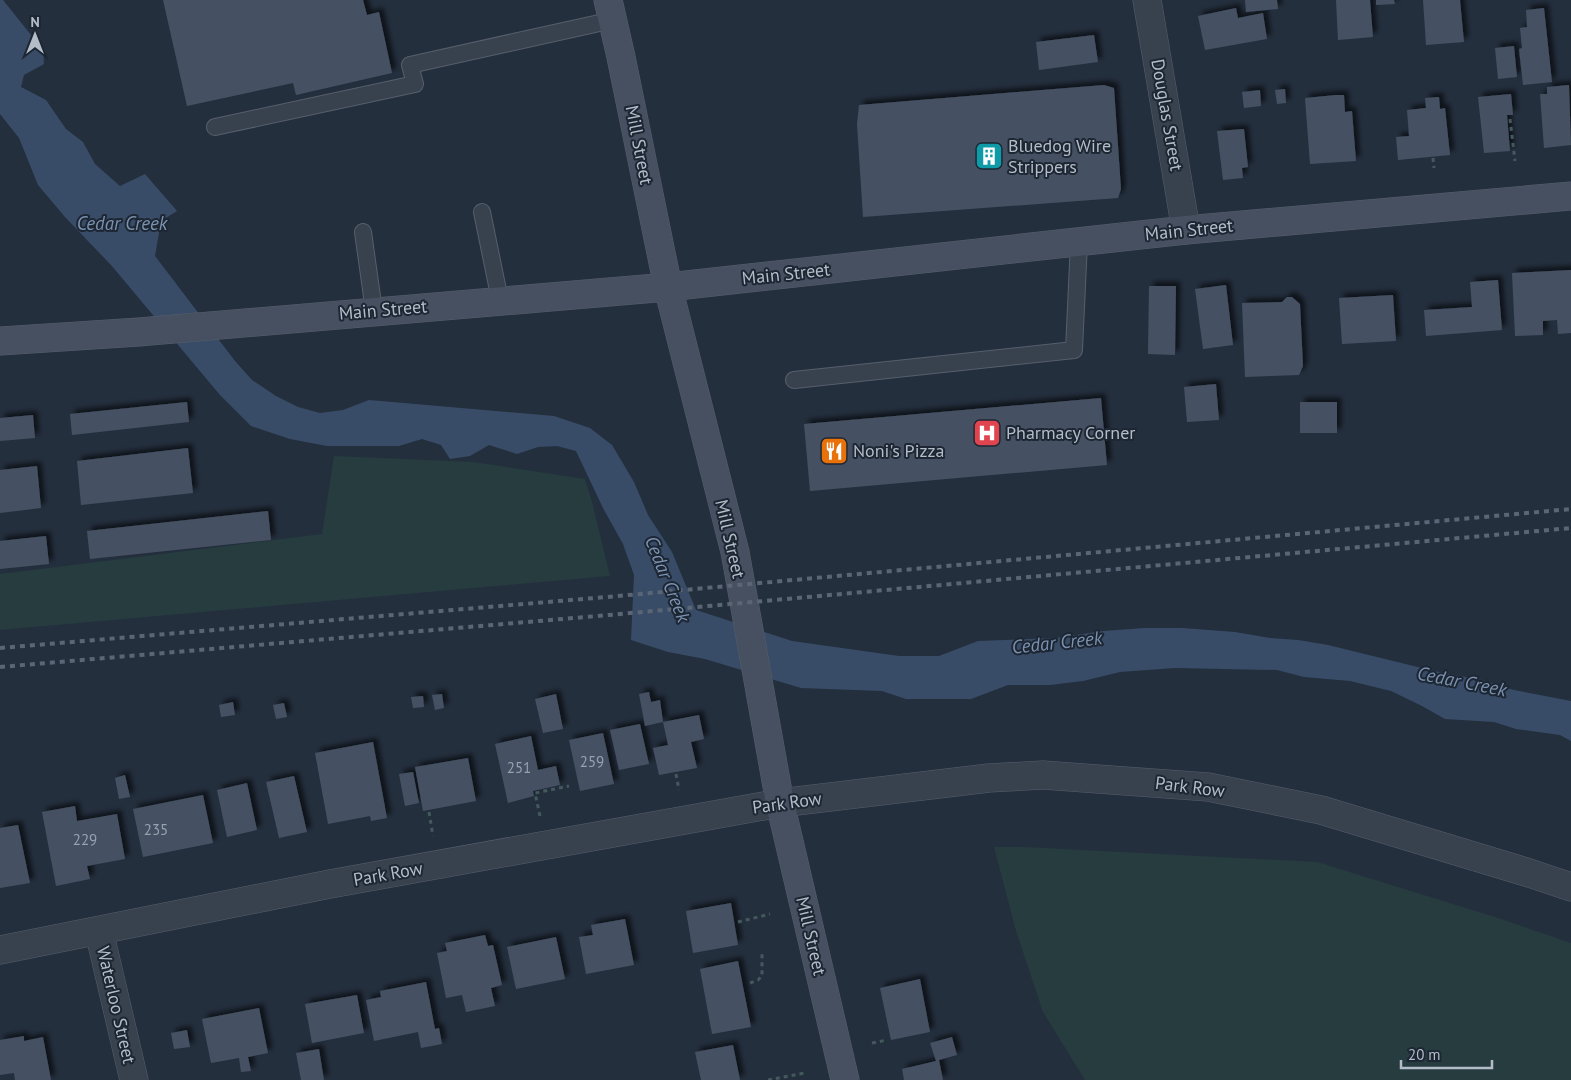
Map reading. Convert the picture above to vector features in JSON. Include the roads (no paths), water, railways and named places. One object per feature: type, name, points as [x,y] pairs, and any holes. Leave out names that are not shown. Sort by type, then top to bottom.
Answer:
[{"type":"main road","name":"Mill Street","points":[[610,10],[668,287],[735,552],[780,802],[844,1080]]},
{"type":"main road","name":"Main Street","points":[[0,341],[139,332],[668,287],[1186,230],[1571,196]]},
{"type":"street","name":"Douglas Street","points":[[1147,0],[1186,230]]},
{"type":"street","name":"Park Row","points":[[0,950],[330,884],[780,802],[989,778],[1043,775],[1208,787],[1321,810],[1571,887]]},
{"type":"street","name":"Waterloo Street","points":[[99,931],[134,1080]]},
{"type":"lane","points":[[215,127],[415,84],[410,64],[610,10]]},
{"type":"lane","points":[[482,212],[500,300]]},
{"type":"lane","points":[[363,232],[374,311]]},
{"type":"lane","points":[[794,380],[1074,350],[1079,242]]},
{"type":"water","name":"Cedar Creek","points":[[0,0],[3,0],[43,50],[44,64],[24,75],[21,87],[46,100],[66,129],[83,142],[95,164],[120,186],[145,174],[177,211],[161,221],[155,256],[235,361],[252,380],[276,396],[298,407],[320,413],[343,410],[369,400],[554,416],[590,428],[612,445],[634,482],[648,515],[672,552],[696,610],[792,641],[899,656],[939,656],[978,641],[1056,638],[1103,631],[1145,628],[1182,628],[1235,632],[1270,638],[1298,640],[1482,680],[1514,690],[1571,701],[1571,741],[1560,735],[1516,729],[1494,722],[1445,719],[1391,691],[1350,681],[1304,677],[1277,670],[1175,668],[1120,672],[1083,681],[1050,685],[1008,685],[971,699],[906,699],[882,691],[801,688],[705,659],[668,652],[631,640],[634,575],[623,544],[603,508],[576,451],[557,446],[538,447],[517,454],[489,445],[470,456],[450,459],[441,445],[422,439],[399,446],[327,446],[290,439],[251,426],[220,395],[111,265],[65,217],[38,185],[19,138],[0,114]]},
{"type":"railway","points":[[0,648],[607,597],[1571,509]]},
{"type":"railway","points":[[0,667],[609,615],[1571,528]]},
{"type":"place","name":"Bluedog Wire Strippers","points":[[989,156]]},
{"type":"place","name":"Pharmacy Corner","points":[[987,433]]},
{"type":"place","name":"Noni's Pizza","points":[[834,451]]}]
